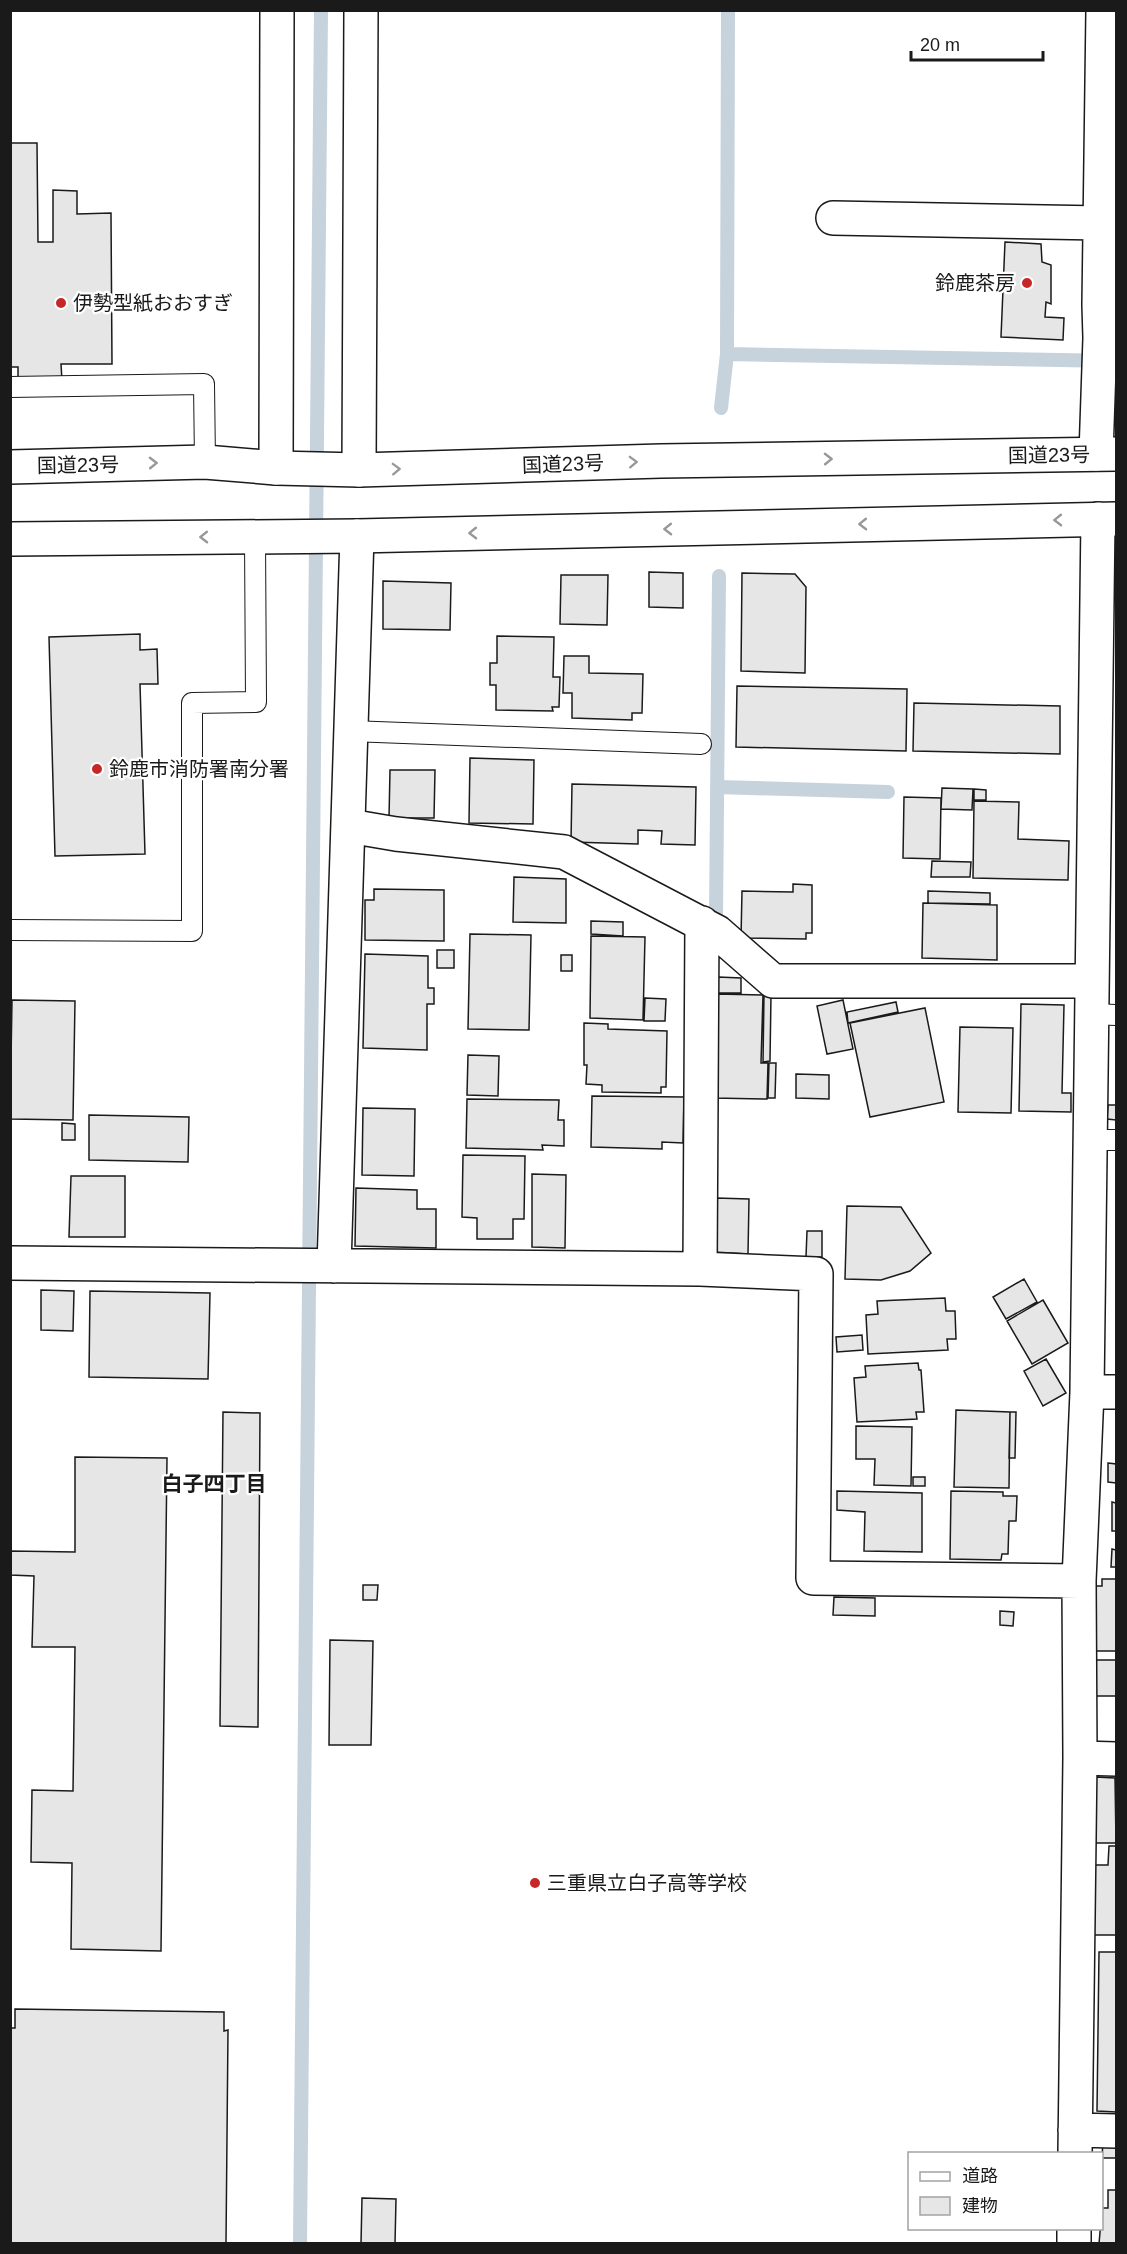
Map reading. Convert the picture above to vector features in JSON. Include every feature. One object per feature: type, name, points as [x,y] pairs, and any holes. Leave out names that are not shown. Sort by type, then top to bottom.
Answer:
[{"type":"main road","points":[[276,468],[277,10]]},
{"type":"main road","points":[[348,469],[361,10]]},
{"type":"main road","points":[[1104,10],[1098,383],[1106,454]]},
{"type":"main road","points":[[833,218],[1101,223]]},
{"type":"main road","name":"国道23号","points":[[10,467],[205,462],[276,468],[348,469],[661,461],[1106,454]]},
{"type":"main road","points":[[10,539],[348,536],[1107,519],[1105,885],[1092,981],[1104,1015],[1102,1392],[1079,1581],[1080,1758],[1075,2142],[1116,2131]]},
{"type":"main road","points":[[334,1266],[349,826],[348,536]]},
{"type":"main road","points":[[349,826],[396,834],[564,852],[717,932],[773,981],[1092,981]]},
{"type":"main road","points":[[700,1269],[702,923]]},
{"type":"main road","points":[[10,1263],[700,1269],[816,1274],[813,1578],[1079,1581]]},
{"type":"main road","points":[[1080,1758],[1116,1759]]},
{"type":"lane","points":[[10,387],[204,384],[205,462]]},
{"type":"lane","points":[[10,930],[192,931],[192,703],[256,702],[270,537]]},
{"type":"lane","points":[[350,731],[701,744]]},
{"type":"building","name":"伊勢型紙おおすぎ","points":[[10,143],[37,143],[38,242],[53,242],[53,190],[77,191],[77,214],[111,213],[112,364],[61,364],[62,381],[18,381],[18,367],[10,367]]},
{"type":"building","name":"鈴鹿茶房","points":[[1005,242],[1041,244],[1042,262],[1051,265],[1051,304],[1046,302],[1045,317],[1064,318],[1063,340],[1001,337]]},
{"type":"building","points":[[649,572],[683,573],[683,608],[649,607]]},
{"type":"building","points":[[742,573],[795,574],[806,587],[805,673],[741,671]]},
{"type":"building","points":[[561,575],[608,575],[607,625],[560,624]]},
{"type":"building","points":[[383,581],[451,583],[450,630],[383,629]]},
{"type":"building","name":"鈴鹿市消防署南分署","points":[[140,634],[140,650],[157,649],[158,684],[140,684],[145,854],[55,856],[49,637]]},
{"type":"building","points":[[497,636],[554,637],[553,677],[560,677],[559,707],[552,707],[553,711],[496,710],[496,685],[490,685],[490,663],[497,663]]},
{"type":"building","points":[[564,656],[589,656],[589,673],[643,674],[642,713],[632,713],[632,720],[572,718],[572,693],[563,693]]},
{"type":"building","points":[[737,686],[907,689],[906,751],[736,747]]},
{"type":"building","points":[[914,703],[1060,706],[1060,754],[913,751]]},
{"type":"building","points":[[470,758],[534,760],[533,824],[469,823]]},
{"type":"building","points":[[390,770],[435,770],[434,818],[389,818]]},
{"type":"building","points":[[572,784],[696,787],[695,845],[661,844],[662,831],[638,830],[638,844],[571,842]]},
{"type":"building","points":[[942,788],[973,789],[972,810],[941,809]]},
{"type":"building","points":[[974,789],[986,790],[986,800],[974,800]]},
{"type":"building","points":[[904,797],[941,798],[940,859],[903,858]]},
{"type":"building","points":[[974,801],[1019,802],[1018,839],[1069,841],[1068,880],[973,878]]},
{"type":"building","points":[[932,861],[971,862],[970,877],[931,877]]},
{"type":"building","points":[[514,877],[566,879],[566,923],[513,922]]},
{"type":"building","points":[[793,884],[812,885],[812,933],[806,933],[806,939],[741,938],[742,891],[793,892]]},
{"type":"building","points":[[374,889],[444,890],[444,941],[365,940],[365,900],[374,900]]},
{"type":"building","points":[[928,891],[990,893],[990,904],[928,903]]},
{"type":"building","points":[[923,903],[997,905],[997,960],[922,958]]},
{"type":"building","points":[[591,921],[623,922],[623,936],[591,934]]},
{"type":"building","points":[[470,934],[531,935],[529,1030],[468,1029]]},
{"type":"building","points":[[591,936],[645,937],[643,1020],[590,1018]]},
{"type":"building","points":[[437,950],[454,950],[454,968],[437,968]]},
{"type":"building","points":[[365,954],[428,956],[428,988],[434,988],[434,1004],[427,1004],[427,1050],[363,1048]]},
{"type":"building","points":[[561,955],[572,955],[572,971],[561,971]]},
{"type":"building","points":[[718,977],[741,978],[741,993],[717,993]]},
{"type":"building","points":[[715,994],[763,995],[761,1063],[768,1063],[767,1099],[713,1098]]},
{"type":"building","points":[[764,995],[771,995],[770,1061],[763,1062]]},
{"type":"building","points":[[645,998],[666,999],[665,1021],[644,1021]]},
{"type":"building","points":[[12,1000],[75,1001],[73,1120],[10,1119]]},
{"type":"building","points":[[843,1000],[853,1049],[827,1054],[817,1006]]},
{"type":"building","points":[[896,1002],[898,1012],[848,1023],[847,1012]]},
{"type":"building","points":[[1021,1004],[1064,1005],[1062,1093],[1071,1093],[1071,1112],[1019,1111]]},
{"type":"building","points":[[925,1008],[944,1102],[870,1117],[850,1023]]},
{"type":"building","points":[[584,1023],[608,1024],[608,1029],[667,1031],[666,1087],[661,1087],[661,1093],[602,1092],[602,1085],[586,1084]]},
{"type":"building","points":[[960,1027],[1013,1028],[1011,1113],[958,1112]]},
{"type":"building","points":[[468,1055],[499,1056],[498,1096],[467,1095]]},
{"type":"building","points":[[769,1063],[776,1063],[775,1098],[768,1098]]},
{"type":"building","points":[[796,1074],[829,1075],[829,1099],[796,1098]]},
{"type":"building","points":[[592,1096],[684,1097],[683,1143],[662,1142],[662,1149],[591,1147]]},
{"type":"building","points":[[467,1099],[559,1100],[558,1120],[564,1120],[564,1146],[542,1145],[543,1150],[466,1148]]},
{"type":"building","points":[[1108,1105],[1116,1105],[1116,1120],[1107,1119]]},
{"type":"building","points":[[363,1108],[415,1109],[414,1176],[362,1175]]},
{"type":"building","points":[[89,1115],[189,1117],[188,1162],[89,1160]]},
{"type":"building","points":[[62,1123],[75,1124],[75,1140],[62,1140]]},
{"type":"building","points":[[463,1155],[525,1156],[524,1219],[513,1219],[513,1239],[477,1239],[477,1218],[462,1217]]},
{"type":"building","points":[[532,1174],[566,1175],[565,1248],[532,1247]]},
{"type":"building","points":[[71,1176],[125,1176],[125,1237],[69,1237]]},
{"type":"building","points":[[356,1188],[417,1190],[417,1209],[436,1209],[436,1248],[355,1246]]},
{"type":"building","points":[[716,1198],[749,1199],[748,1254],[714,1252]]},
{"type":"building","points":[[847,1206],[901,1207],[931,1253],[910,1271],[881,1280],[845,1279]]},
{"type":"building","points":[[807,1231],[822,1231],[822,1257],[806,1257]]},
{"type":"building","points":[[1024,1279],[1037,1302],[1006,1319],[993,1297]]},
{"type":"building","points":[[41,1290],[74,1291],[73,1331],[41,1330]]},
{"type":"building","points":[[90,1291],[210,1293],[208,1379],[89,1377]]},
{"type":"building","points":[[945,1298],[946,1311],[955,1311],[956,1339],[947,1339],[948,1350],[868,1354],[866,1315],[878,1314],[877,1301]]},
{"type":"building","points":[[1043,1300],[1068,1343],[1032,1364],[1007,1321]]},
{"type":"building","points":[[862,1335],[863,1350],[837,1352],[836,1337]]},
{"type":"building","points":[[1046,1359],[1066,1393],[1043,1406],[1024,1371]]},
{"type":"building","points":[[918,1363],[919,1370],[921,1370],[924,1412],[916,1412],[917,1419],[857,1422],[854,1378],[866,1377],[865,1366]]},
{"type":"building","points":[[956,1410],[1010,1412],[1009,1488],[954,1487]]},
{"type":"building","points":[[223,1412],[260,1413],[258,1727],[220,1726]]},
{"type":"building","points":[[1010,1412],[1016,1412],[1015,1458],[1009,1458]]},
{"type":"building","points":[[856,1426],[912,1427],[911,1486],[874,1485],[875,1459],[856,1459]]},
{"type":"building","points":[[75,1457],[167,1458],[161,1951],[71,1949],[72,1863],[31,1862],[32,1790],[73,1791],[75,1647],[32,1647],[34,1576],[10,1575],[10,1551],[75,1552]]},
{"type":"building","points":[[1108,1463],[1116,1464],[1116,1483],[1108,1482]]},
{"type":"building","points":[[913,1477],[925,1477],[925,1486],[913,1486]]},
{"type":"building","points":[[837,1491],[922,1493],[922,1552],[864,1551],[865,1512],[837,1510]]},
{"type":"building","points":[[951,1491],[1003,1492],[1003,1496],[1017,1496],[1016,1521],[1009,1521],[1008,1554],[1002,1554],[1001,1560],[950,1559]]},
{"type":"building","points":[[1112,1502],[1116,1503],[1116,1531],[1112,1531]]},
{"type":"building","points":[[1112,1549],[1116,1550],[1116,1567],[1111,1567]]},
{"type":"building","points":[[1102,1579],[1116,1579],[1116,1651],[1095,1651],[1096,1586],[1102,1586]]},
{"type":"building","points":[[363,1585],[378,1585],[377,1600],[363,1600]]},
{"type":"building","points":[[834,1597],[875,1598],[875,1616],[833,1615]]},
{"type":"building","points":[[1000,1611],[1014,1612],[1013,1626],[1000,1625]]},
{"type":"building","points":[[330,1640],[373,1641],[371,1745],[329,1745]]},
{"type":"building","points":[[1094,1660],[1116,1660],[1116,1696],[1094,1696]]},
{"type":"building","points":[[1095,1777],[1115,1778],[1116,1843],[1094,1843]]},
{"type":"building","points":[[1109,1846],[1116,1846],[1116,1935],[1093,1935],[1095,1865],[1108,1865]]},
{"type":"building","points":[[1099,1952],[1116,1952],[1116,2112],[1097,2111]]},
{"type":"building","points":[[15,2009],[224,2012],[224,2031],[228,2030],[226,2244],[10,2244],[10,2028],[15,2028]]},
{"type":"building","points":[[1103,2141],[1116,2142],[1116,2158],[1103,2158]]},
{"type":"building","points":[[1108,2190],[1116,2190],[1116,2244],[1099,2244],[1100,2230],[1103,2230],[1103,2208],[1108,2208]]},
{"type":"building","points":[[362,2198],[396,2199],[395,2244],[361,2244]]},
{"type":"waterway","points":[[300,2244],[321,10]]},
{"type":"waterway","points":[[728,10],[727,354],[1116,361]]},
{"type":"waterway","points":[[721,408],[727,354]]},
{"type":"waterway","points":[[716,918],[719,576]]},
{"type":"waterway","points":[[717,787],[888,792]]},
{"type":"place","name":"鈴鹿茶房","points":[[1027,283]]},
{"type":"place","name":"伊勢型紙おおすぎ","points":[[61,303]]},
{"type":"place","name":"鈴鹿市消防署南分署","points":[[97,769]]},
{"type":"place","name":"三重県立白子高等学校","points":[[535,1883]]},
{"type":"district","name":"白子四丁目","points":[[214,1484]]}]
